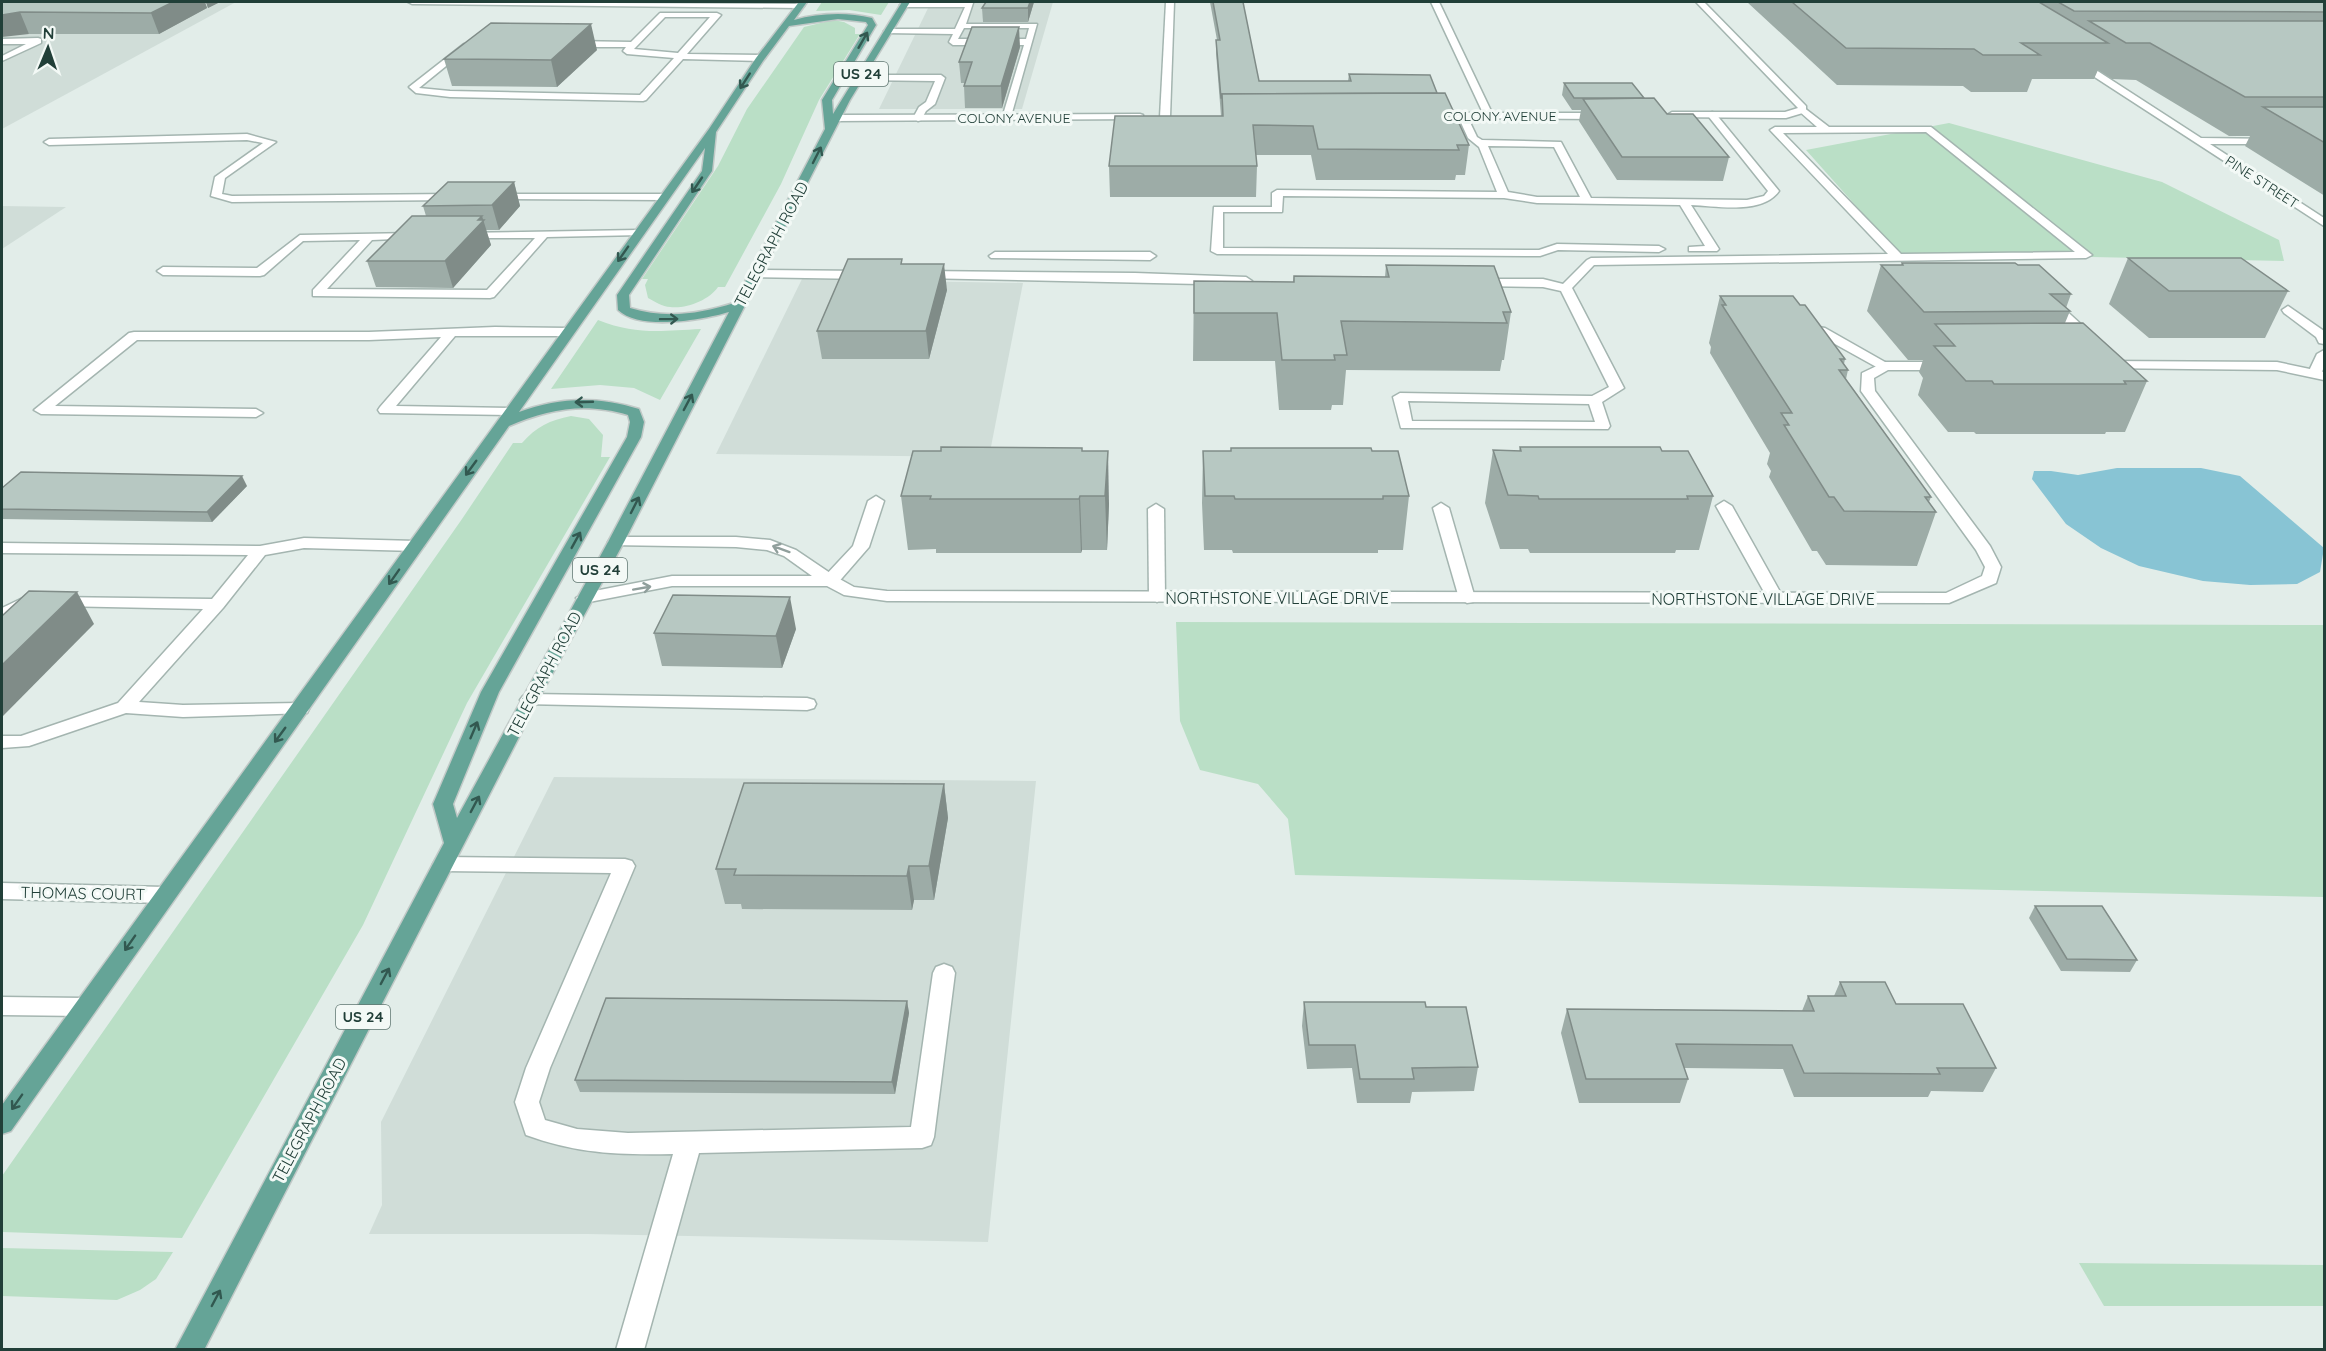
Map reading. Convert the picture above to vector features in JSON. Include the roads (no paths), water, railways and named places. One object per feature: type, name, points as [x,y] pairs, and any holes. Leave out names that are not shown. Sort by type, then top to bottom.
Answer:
[{"type":"main road","name":"TELEGRAPH ROAD","points":[[189,1350],[530,700],[616,542],[836,118],[905,3]]},
{"type":"main road","points":[[2,1124],[713,130],[761,58],[802,4]]},
{"type":"main road","points":[[787,24],[815,18],[842,16],[868,20],[872,25],[827,100],[830,130]]},
{"type":"main road","points":[[713,130],[707,171],[623,295],[624,310],[642,317],[675,320],[713,313],[739,304]]},
{"type":"main road","points":[[449,854],[443,804],[490,692],[634,437],[637,422],[634,412],[613,404],[593,402],[549,407],[507,418]]},
{"type":"street","points":[[412,2],[802,4]]},
{"type":"street","points":[[1165,117],[1170,2]]},
{"type":"street","points":[[1435,2],[1489,116]]},
{"type":"street","points":[[1700,2],[1803,110],[1827,130]]},
{"type":"street","points":[[905,3],[971,3],[953,42],[1029,42]]},
{"type":"street","points":[[469,44],[414,87],[416,90],[450,94],[643,98],[681,56],[717,15],[663,15],[627,51],[681,56],[761,58]]},
{"type":"street","points":[[888,31],[1034,26],[1007,118]]},
{"type":"street","points":[[2,41],[38,41],[2,59]]},
{"type":"street","points":[[558,44],[633,45]]},
{"type":"street","name":"PINE STREET","points":[[2068,56],[2325,223]]},
{"type":"street","points":[[860,77],[941,78],[930,104],[922,109],[918,118]]},
{"type":"street","points":[[1665,116],[1786,115],[1803,110]]},
{"type":"street","points":[[1683,202],[1713,249],[1557,247],[1540,253],[1217,250],[1218,209],[1278,210],[1277,193],[1503,195],[1537,200],[1587,200],[1747,203],[1768,198],[1774,191],[1712,115]]},
{"type":"street","name":"COLONY AVENUE","points":[[1416,116],[1618,116]]},
{"type":"street","points":[[1462,116],[1473,138],[1480,143],[1503,195]]},
{"type":"street","name":"COLONY AVENUE","points":[[836,118],[1176,117]]},
{"type":"street","points":[[1566,288],[1591,262],[2086,255],[1928,129],[1775,130],[1896,256]]},
{"type":"street","points":[[49,142],[247,137],[271,142],[220,177],[216,196],[232,199],[468,197]]},
{"type":"street","name":"PINE STREET","points":[[2199,141],[2281,141]]},
{"type":"street","points":[[1480,143],[1557,144],[1587,200]]},
{"type":"street","points":[[480,197],[663,197]]},
{"type":"street","points":[[451,236],[638,233]]},
{"type":"street","points":[[369,237],[317,293],[490,294],[544,234]]},
{"type":"street","points":[[164,271],[260,272],[300,238],[428,236]]},
{"type":"street","points":[[995,256],[1150,256]]},
{"type":"street","points":[[756,274],[877,275]]},
{"type":"street","points":[[911,275],[1145,277],[1259,282]]},
{"type":"street","points":[[1460,282],[1542,283],[1566,288]]},
{"type":"street","points":[[1566,288],[1617,388],[1595,400],[1400,397],[1406,425],[1603,426],[1595,400]]},
{"type":"street","points":[[2056,308],[2118,365]]},
{"type":"street","points":[[2288,310],[2322,335],[2325,340]]},
{"type":"street","points":[[1790,328],[1820,331],[1885,366],[1967,366]]},
{"type":"street","points":[[256,413],[41,410],[134,336],[369,336],[568,332]]},
{"type":"street","points":[[451,333],[385,410],[507,418]]},
{"type":"street","points":[[2095,365],[2277,366],[2320,374],[2325,354]]},
{"type":"street","name":"NORTHSTONE VILLAGE DRIVE","points":[[616,542],[736,542],[770,545],[790,553],[830,581],[850,591],[887,596],[1949,598],[1990,579],[1993,567],[1986,552],[1868,391],[1867,376],[1885,366]]},
{"type":"street","points":[[830,581],[861,547],[876,501]]},
{"type":"street","points":[[1724,506],[1776,599]]},
{"type":"street","points":[[1441,508],[1467,598]]},
{"type":"street","points":[[1156,509],[1157,597]]},
{"type":"street","points":[[2,548],[260,551],[304,543],[416,546]]},
{"type":"street","points":[[125,707],[217,604],[260,551]]},
{"type":"street","name":"NORTHSTONE VILLAGE DRIVE","points":[[584,598],[672,581],[830,581]]},
{"type":"street","points":[[2,615],[28,600]]},
{"type":"street","points":[[2,601],[217,604]]},
{"type":"street","points":[[530,700],[807,704]]},
{"type":"street","points":[[2,742],[22,742],[125,707],[183,711],[300,709]]},
{"type":"street","points":[[449,854],[625,866],[538,1068],[527,1102],[535,1128],[577,1140],[628,1144],[922,1137],[944,973]]},
{"type":"street","name":"THOMAS COURT","points":[[2,891],[164,895]]},
{"type":"street","points":[[2,1005],[84,1007]]},
{"type":"street","points":[[630,1350],[689,1143]]},
{"type":"water","points":[[2117,468],[2201,468],[2240,476],[2324,548],[2320,572],[2297,584],[2250,585],[2203,581],[2139,566],[2101,548],[2066,524],[2032,479],[2034,471],[2078,475]]}]
